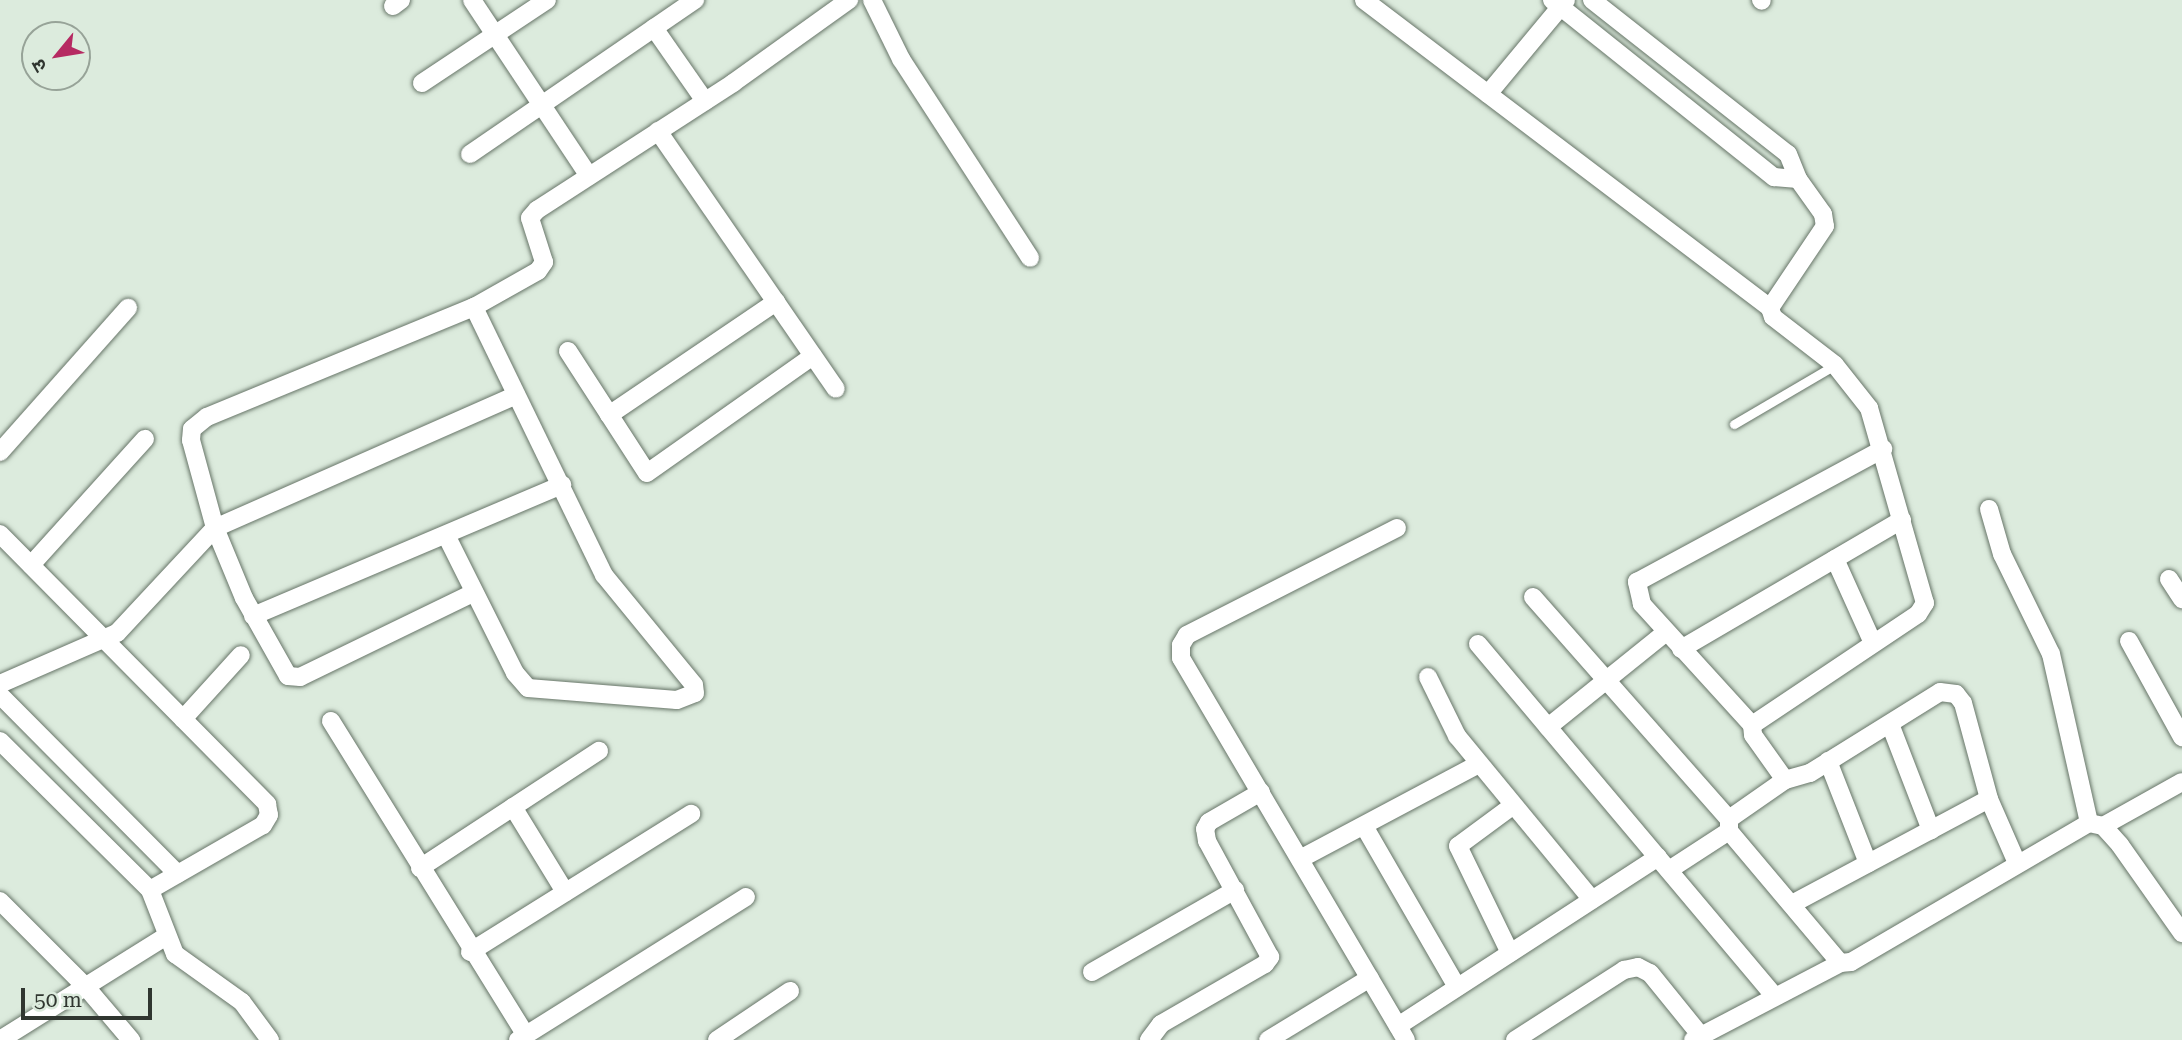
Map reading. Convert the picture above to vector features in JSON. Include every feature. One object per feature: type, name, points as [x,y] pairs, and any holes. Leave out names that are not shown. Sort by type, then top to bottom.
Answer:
[{"type":"street","points":[[472,0],[589,176]]},
{"type":"street","points":[[422,83],[547,0]]},
{"type":"street","points":[[470,154],[695,0]]},
{"type":"street","points":[[473,593],[300,677],[288,676],[280,667],[253,616],[215,528],[191,440],[198,423],[474,307],[538,271],[544,262],[530,219],[849,0]]},
{"type":"street","points":[[872,0],[901,59],[1030,258]]},
{"type":"street","points":[[1364,0],[1770,308],[1773,317],[1835,365],[1869,408],[1883,449],[1925,603],[1918,614],[1752,725]]},
{"type":"street","points":[[1592,0],[1788,154],[1798,179],[1823,214],[1825,226],[1770,308]]},
{"type":"street","points":[[1488,94],[1559,2],[1774,177],[1798,179]]},
{"type":"street","points":[[654,28],[705,101]]},
{"type":"street","points":[[658,131],[836,389]]},
{"type":"street","points":[[609,415],[776,302]]},
{"type":"street","points":[[447,537],[515,673],[528,688],[677,700],[695,693],[694,685],[604,575],[474,307]]},
{"type":"street","points":[[0,452],[128,308]]},
{"type":"street","points":[[568,351],[646,473],[813,356]]},
{"type":"street","points":[[0,684],[117,633],[215,528],[516,395]]},
{"type":"street","points":[[31,565],[145,439]]},
{"type":"street","points":[[1785,780],[1753,735],[1752,725],[1666,632],[1637,593],[1643,575],[1883,449]]},
{"type":"street","points":[[253,616],[447,537],[562,485]]},
{"type":"street","points":[[1989,509],[2002,554],[2051,654],[2096,825],[2182,933]]},
{"type":"street","points":[[1681,649],[1902,520]]},
{"type":"street","points":[[1397,528],[1187,635],[1181,645],[1181,658],[1402,1036],[1457,987],[1592,900],[1663,864],[1729,825],[1785,780],[1800,778],[1940,692],[1956,694],[1963,703],[1989,799],[2017,863]]},
{"type":"street","points":[[0,534],[256,792],[269,815],[263,825],[150,890]]},
{"type":"street","points":[[1835,559],[1873,643]]},
{"type":"street","points":[[2169,579],[2182,600]]},
{"type":"street","points":[[1533,597],[1729,825],[1840,963]]},
{"type":"street","points":[[1548,727],[1666,632]]},
{"type":"street","points":[[2129,641],[2182,737]]},
{"type":"street","points":[[1478,644],[1774,996]]},
{"type":"street","points":[[183,719],[241,655]]},
{"type":"street","points":[[1428,677],[1457,736],[1592,900]]},
{"type":"street","points":[[0,695],[178,874]]},
{"type":"street","points":[[331,721],[522,1038],[746,897]]},
{"type":"street","points":[[1890,724],[1931,830]]},
{"type":"street","points":[[0,741],[150,890],[165,937],[175,954],[242,1002],[270,1040]]},
{"type":"street","points":[[420,868],[599,751]]},
{"type":"street","points":[[1828,761],[1868,863]]},
{"type":"street","points":[[1300,859],[1479,764]]},
{"type":"street","points":[[1515,1040],[1624,970],[1637,967],[1650,973],[1697,1038],[1840,963],[1851,962],[2017,863],[2182,782]]},
{"type":"street","points":[[1149,1040],[1161,1024],[1265,964],[1270,957],[1207,841],[1205,829],[1209,822],[1261,792]]},
{"type":"street","points":[[1792,904],[1989,799]]},
{"type":"street","points":[[1510,953],[1458,846],[1512,806]]},
{"type":"street","points":[[513,807],[565,892]]},
{"type":"street","points":[[470,952],[691,814]]},
{"type":"street","points":[[1364,826],[1457,987]]},
{"type":"street","points":[[1093,972],[1235,890]]},
{"type":"street","points":[[0,902],[86,986],[131,1040]]},
{"type":"street","points":[[0,1040],[165,937]]},
{"type":"street","points":[[1268,1040],[1370,978]]},
{"type":"street","points":[[723,1038],[790,991]]},
{"type":"lane","points":[[1734,424],[1835,365]]}]
